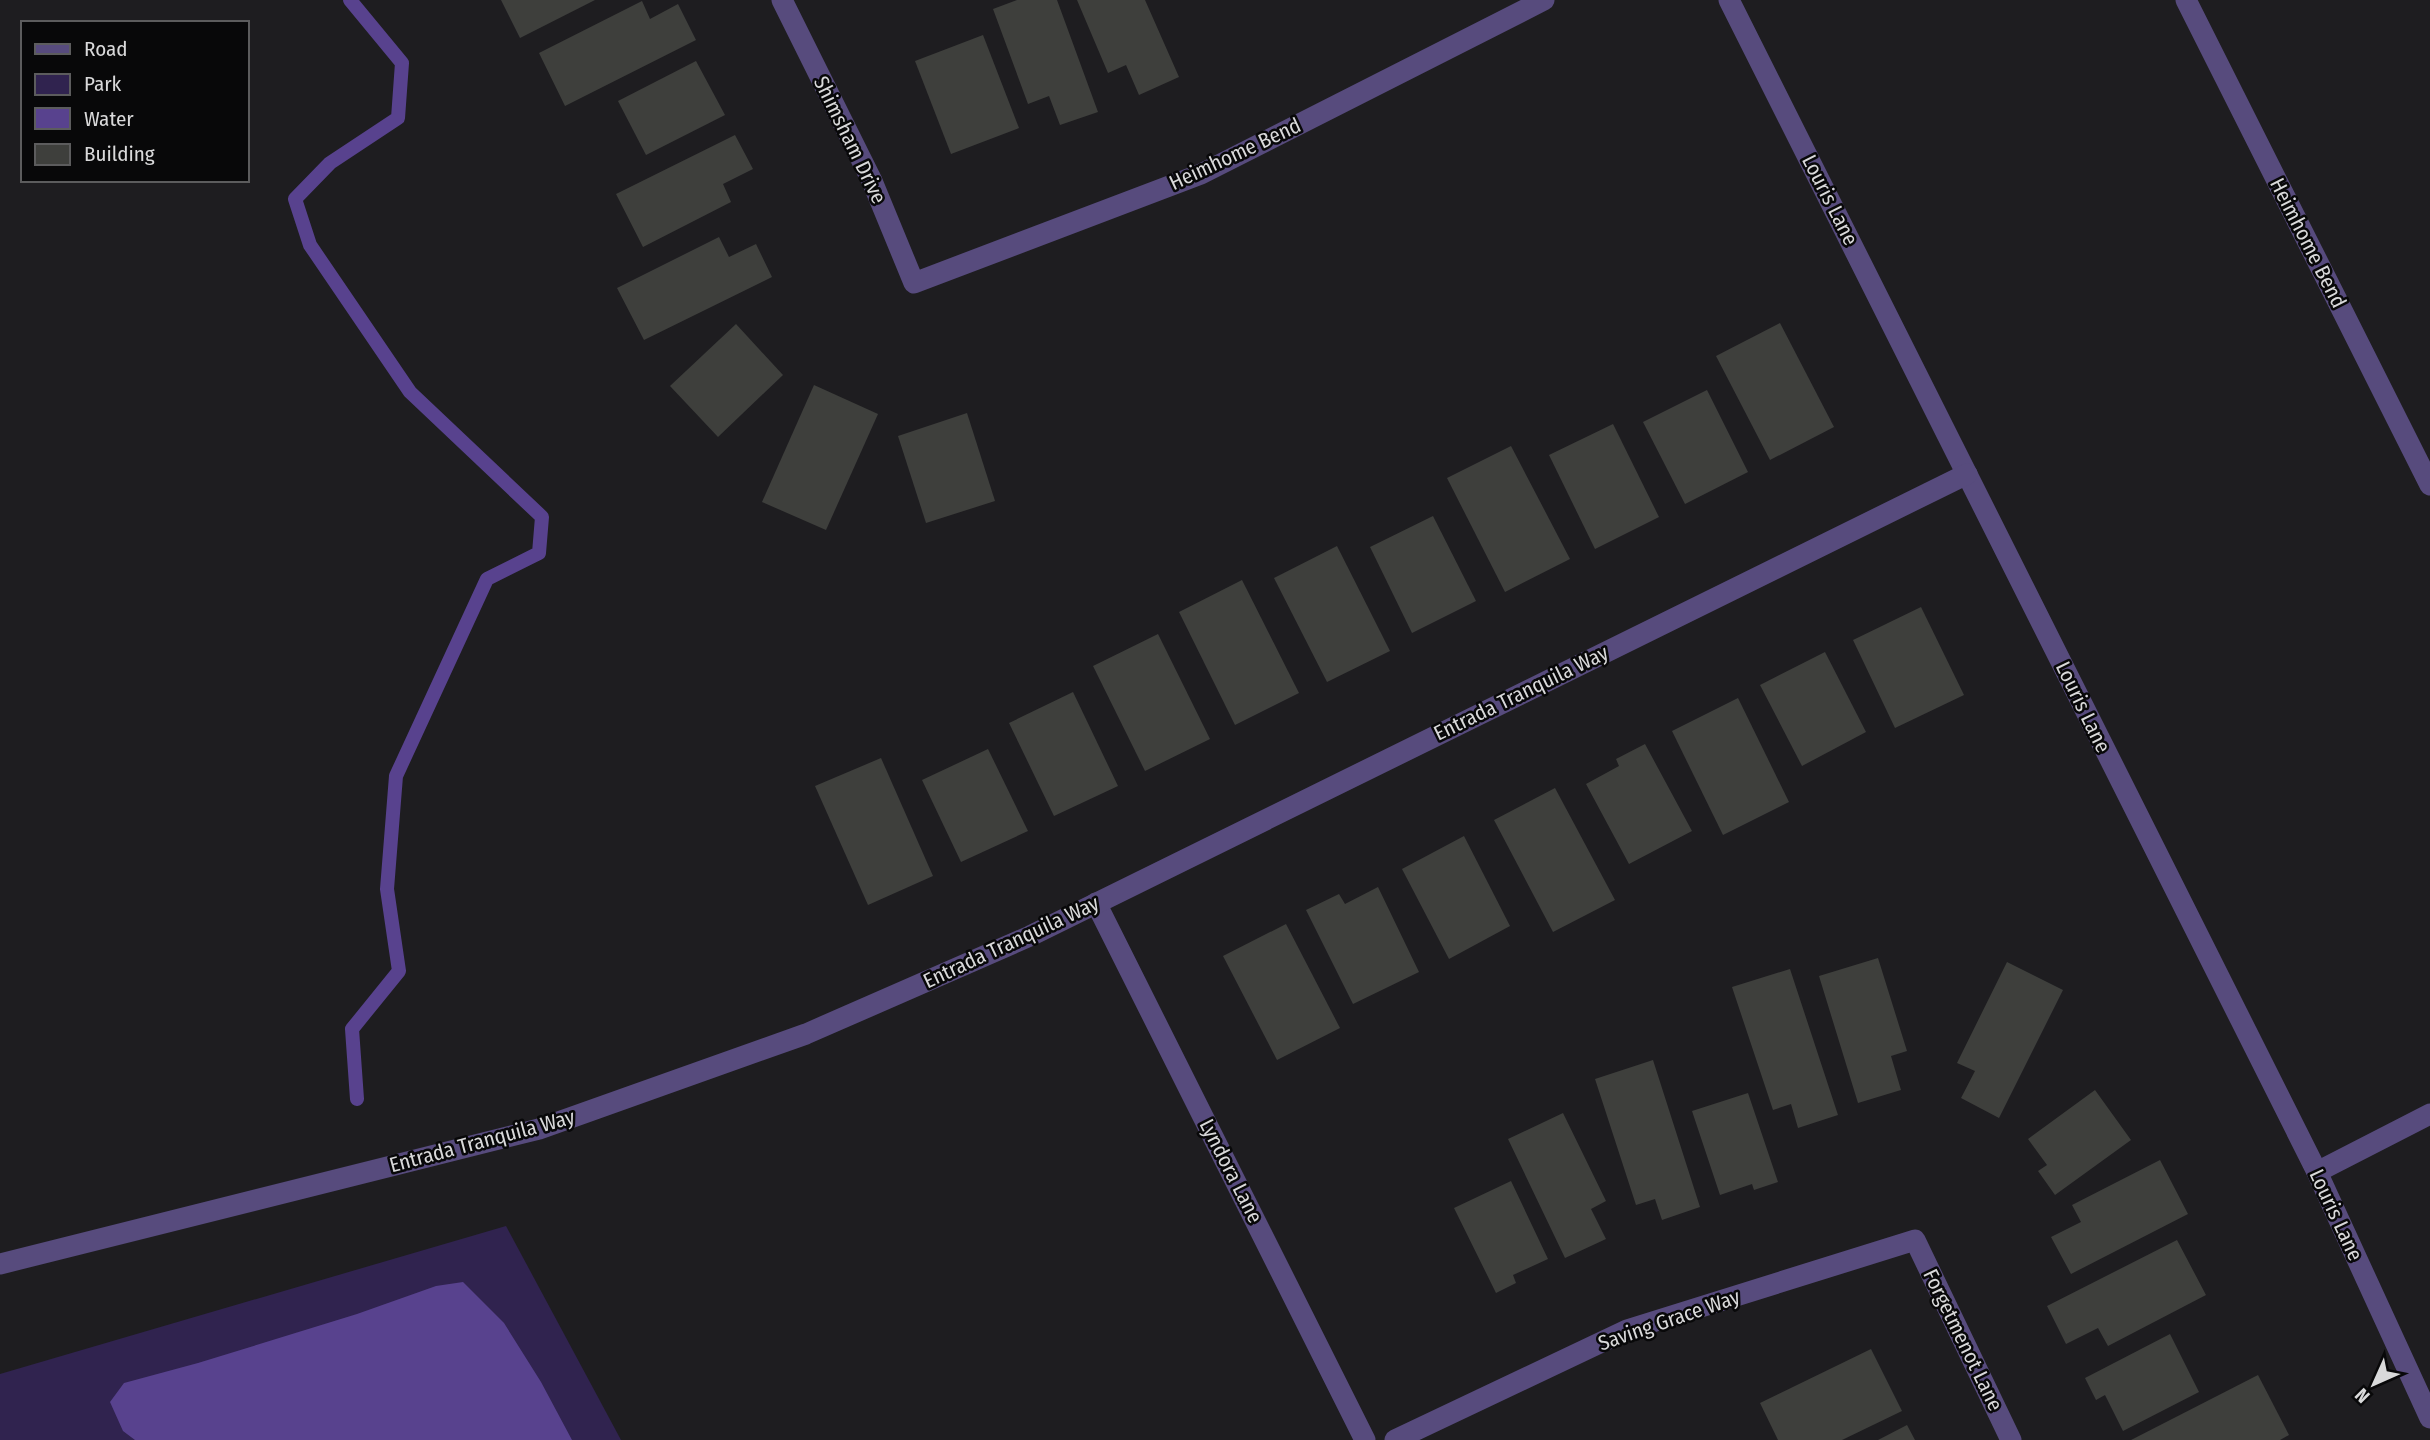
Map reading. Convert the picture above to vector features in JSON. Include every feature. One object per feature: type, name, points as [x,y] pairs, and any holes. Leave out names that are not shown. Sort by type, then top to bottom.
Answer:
[{"type":"street","name":"Shimsham Drive","points":[[782,0],[872,181],[914,283]]},
{"type":"street","name":"Heimhome Bend","points":[[914,283],[1201,174],[1544,0]]},
{"type":"street","name":"Louris Lane","points":[[1729,0],[2317,1172],[2430,1418]]},
{"type":"street","name":"Heimhome Bend","points":[[2186,0],[2430,485]]},
{"type":"street","name":"Entrada Tranquila Way","points":[[0,1264],[539,1129],[806,1034],[1030,936],[1967,474]]},
{"type":"street","name":"Lyndora Lane","points":[[1096,903],[1365,1440]]},
{"type":"street","points":[[2317,1172],[2430,1114]]},
{"type":"street","name":"Saving Grace Way","points":[[1395,1440],[1627,1330],[1915,1240]]},
{"type":"street","name":"Forgetmenot Lane","points":[[1915,1240],[2011,1440]]},
{"type":"green space","points":[[506,1226],[621,1440],[0,1440],[0,1374]]},
{"type":"water","points":[[463,1282],[504,1323],[541,1382],[572,1440],[135,1440],[123,1431],[110,1402],[124,1383],[357,1314],[436,1286]]},
{"type":"building","points":[[501,0],[595,0],[520,38]]},
{"type":"building","points":[[1017,0],[1057,0],[1098,112],[1060,125],[1049,96],[1028,104],[993,9]]},
{"type":"building","points":[[1077,0],[1145,0],[1179,77],[1139,95],[1126,65],[1108,73]]},
{"type":"building","points":[[642,1],[650,19],[678,4],[696,40],[565,106],[539,53]]},
{"type":"building","points":[[983,35],[1019,128],[951,154],[915,61]]},
{"type":"building","points":[[696,61],[725,115],[646,155],[618,101]]},
{"type":"building","points":[[735,135],[753,169],[723,184],[731,202],[643,247],[616,194]]},
{"type":"building","points":[[719,237],[729,257],[756,244],[772,277],[644,340],[617,288]]},
{"type":"building","points":[[1780,323],[1834,427],[1770,460],[1716,356]]},
{"type":"building","points":[[736,324],[783,375],[718,437],[670,386]]},
{"type":"building","points":[[814,385],[878,414],[826,530],[762,502]]},
{"type":"building","points":[[1707,390],[1748,472],[1685,504],[1643,422]]},
{"type":"building","points":[[967,413],[995,501],[926,523],[898,436]]},
{"type":"building","points":[[1613,424],[1659,517],[1595,549],[1549,455]]},
{"type":"building","points":[[1511,446],[1570,559],[1505,592],[1447,478]]},
{"type":"building","points":[[1433,516],[1476,601],[1412,633],[1370,547]]},
{"type":"building","points":[[1337,546],[1390,651],[1327,682],[1274,578]]},
{"type":"building","points":[[1242,580],[1299,693],[1235,725],[1179,612]]},
{"type":"building","points":[[1921,607],[1964,695],[1895,728],[1853,640]]},
{"type":"building","points":[[1158,634],[1210,739],[1145,771],[1093,666]]},
{"type":"building","points":[[1825,652],[1866,732],[1802,766],[1760,685]]},
{"type":"building","points":[[1073,692],[1118,786],[1054,816],[1009,723]]},
{"type":"building","points":[[1738,698],[1789,802],[1723,835],[1672,731]]},
{"type":"building","points":[[1645,744],[1692,831],[1629,864],[1586,784],[1619,766],[1616,759]]},
{"type":"building","points":[[988,749],[1028,831],[961,862],[922,780]]},
{"type":"building","points":[[881,758],[933,876],[868,905],[815,786]]},
{"type":"building","points":[[1555,788],[1615,900],[1553,932],[1494,820]]},
{"type":"building","points":[[1464,836],[1510,926],[1449,959],[1402,869]]},
{"type":"building","points":[[1378,887],[1419,972],[1353,1004],[1306,910],[1339,894],[1345,904]]},
{"type":"building","points":[[1286,924],[1340,1028],[1277,1060],[1223,956]]},
{"type":"building","points":[[1878,958],[1907,1051],[1891,1056],[1901,1090],[1858,1103],[1819,976]]},
{"type":"building","points":[[2007,962],[2063,990],[1999,1118],[1961,1098],[1975,1071],[1957,1063]]},
{"type":"building","points":[[1790,969],[1838,1115],[1798,1128],[1791,1104],[1773,1110],[1732,987]]},
{"type":"building","points":[[1653,1060],[1700,1207],[1662,1220],[1655,1199],[1636,1205],[1595,1079]]},
{"type":"building","points":[[2095,1090],[2131,1140],[2055,1195],[2038,1171],[2047,1165],[2028,1139]]},
{"type":"building","points":[[1748,1093],[1778,1182],[1754,1190],[1752,1184],[1720,1195],[1692,1111]]},
{"type":"building","points":[[1563,1113],[1606,1201],[1591,1209],[1606,1239],[1565,1258],[1508,1139]]},
{"type":"building","points":[[2160,1160],[2188,1214],[2071,1274],[2051,1237],[2081,1222],[2072,1205]]},
{"type":"building","points":[[1511,1181],[1548,1259],[1513,1275],[1516,1283],[1496,1293],[1454,1208]]},
{"type":"building","points":[[2177,1240],[2206,1295],[2108,1346],[2098,1328],[2066,1344],[2047,1306]]},
{"type":"building","points":[[2170,1334],[2199,1392],[2123,1431],[2105,1395],[2096,1400],[2085,1378]]},
{"type":"building","points":[[1871,1349],[1902,1411],[1842,1440],[1778,1440],[1760,1403]]},
{"type":"building","points":[[2258,1375],[2289,1435],[2280,1440],[2131,1440]]},
{"type":"building","points":[[1907,1425],[1915,1440],[1878,1440]]},
{"type":"waterway","points":[[350,0],[402,63],[398,118],[330,163],[295,199],[310,245],[410,392],[542,517],[539,553],[487,579],[396,776],[387,889],[399,971],[352,1029],[357,1099]]}]
